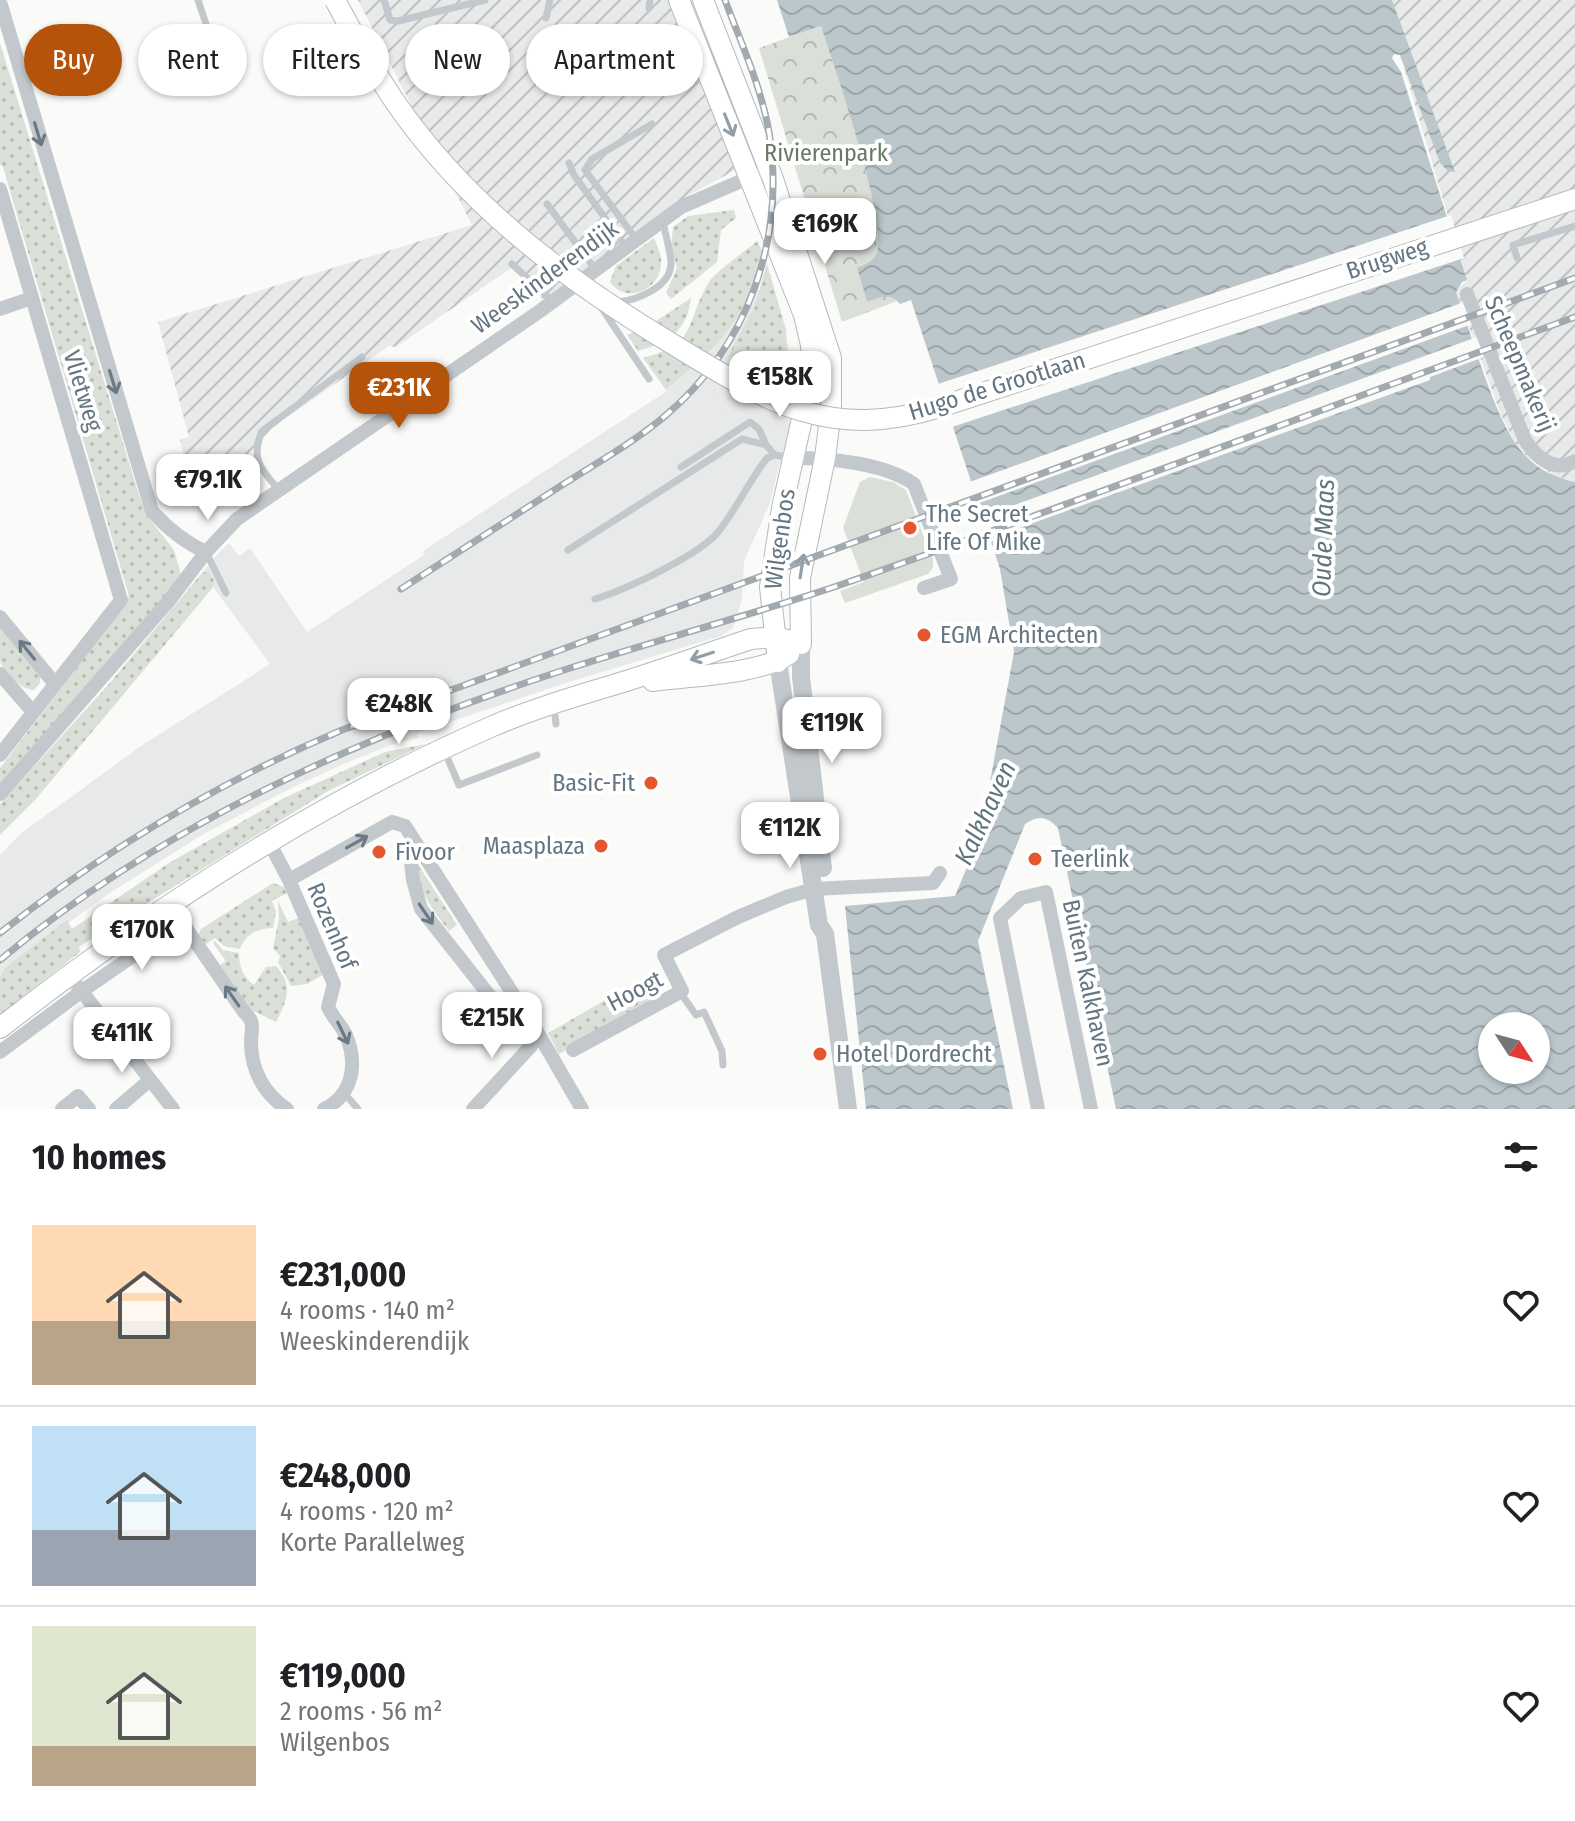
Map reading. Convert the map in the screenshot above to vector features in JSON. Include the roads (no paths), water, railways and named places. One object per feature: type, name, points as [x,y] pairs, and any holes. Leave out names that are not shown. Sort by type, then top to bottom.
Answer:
[{"type":"main road","name":"Hugo de Grootlaan","points":[[335,0],[362,51],[418,133],[484,206],[530,247],[618,312],[740,386],[784,407],[821,417],[859,420],[914,415],[1200,321]]},
{"type":"main road","points":[[679,0],[804,315],[811,345],[809,388],[784,456]]},
{"type":"main road","points":[[703,0],[769,169],[831,358],[831,410],[825,458]]},
{"type":"main road","name":"Brugweg","points":[[1200,321],[1575,199]]},
{"type":"main road","name":"Wilgenbos","points":[[778,662],[770,587],[782,508],[784,456]]},
{"type":"main road","name":"Wilgenbos","points":[[801,644],[800,578],[825,458]]},
{"type":"main road","points":[[0,1028],[79,988],[176,913],[443,748],[554,702],[751,639],[777,637],[801,644]]},
{"type":"main road","points":[[611,686],[736,671],[778,662],[801,644]]},
{"type":"street","points":[[16,0],[0,5],[152,511],[174,533],[206,552]]},
{"type":"street","name":"Weeskinderendijk","points":[[0,794],[237,519],[553,301],[663,221],[699,198],[769,169]]},
{"type":"street","name":"Vlietweg","points":[[0,189],[121,600],[0,755]]},
{"type":"street","name":"Scheepmakerij","points":[[1467,294],[1525,440],[1537,455],[1553,466],[1575,461]]},
{"type":"street","points":[[0,309],[32,298]]},
{"type":"street","name":"Wilgenbos","points":[[784,456],[825,458],[902,475],[914,484],[951,579],[924,588]]},
{"type":"street","points":[[0,617],[55,684]]},
{"type":"street","name":"Wilgenbos","points":[[801,644],[801,677],[820,889]]},
{"type":"street","name":"Wilgenbos","points":[[778,662],[800,826],[820,889]]},
{"type":"street","points":[[0,674],[33,712]]},
{"type":"street","points":[[289,880],[392,822],[405,826],[529,1018],[582,1109]]},
{"type":"street","points":[[414,840],[410,852],[421,909],[493,1000],[523,1019],[529,1018]]},
{"type":"street","name":"Rozenhof","points":[[274,851],[334,984],[328,1007],[348,1041],[352,1070],[345,1094]]},
{"type":"street","points":[[848,1109],[825,934],[829,922],[820,889],[933,883],[940,873]]},
{"type":"street","name":"Hoogt","points":[[573,1050],[682,991],[664,955],[738,917],[786,897],[820,889]]},
{"type":"street","name":"Buiten Kalkhaven","points":[[1038,1109],[1000,918],[1021,898],[1046,892],[1091,1109]]},
{"type":"street","points":[[176,913],[250,1017],[260,1083],[274,1101],[287,1109]]},
{"type":"street","points":[[0,1052],[79,988],[173,1109]]},
{"type":"street","points":[[473,1109],[531,1046],[538,1033]]},
{"type":"street","points":[[116,1109],[150,1080]]},
{"type":"street","points":[[324,1109],[345,1094]]},
{"type":"street","points":[[62,1109],[78,1096],[89,1109]]},
{"type":"lane","points":[[198,0],[206,24]]},
{"type":"lane","points":[[384,0],[390,20],[398,21],[485,0]]},
{"type":"lane","points":[[546,18],[550,0]]},
{"type":"lane","points":[[703,79],[710,77]]},
{"type":"lane","points":[[631,243],[585,170],[592,159],[652,124]]},
{"type":"lane","points":[[569,163],[574,175],[631,243]]},
{"type":"lane","points":[[547,204],[595,269]]},
{"type":"lane","points":[[596,299],[611,303],[637,299],[663,281],[670,271],[671,262],[663,221]]},
{"type":"lane","points":[[1517,258],[1513,245],[1575,226]]},
{"type":"lane","points":[[512,264],[553,301]]},
{"type":"lane","points":[[582,279],[649,379]]},
{"type":"lane","points":[[279,490],[259,466],[255,447],[262,431],[274,419],[362,357]]},
{"type":"lane","points":[[681,467],[750,422],[759,429],[766,445]]},
{"type":"lane","points":[[568,550],[742,439],[766,445],[784,456]]},
{"type":"lane","points":[[595,599],[628,588],[710,540],[723,526],[767,458],[784,456]]},
{"type":"lane","points":[[206,552],[226,593]]},
{"type":"lane","points":[[554,702],[556,724]]},
{"type":"lane","points":[[443,748],[459,785],[537,755]]},
{"type":"lane","points":[[680,992],[696,1015],[704,1012],[722,1051],[723,1065]]},
{"type":"lane","points":[[345,1094],[358,1109]]},
{"type":"water","points":[[777,0],[1392,0],[1455,172],[1448,171],[1440,163],[1400,55],[1394,54],[1392,58],[1401,72],[1467,280],[1456,292],[1484,376],[1502,419],[1522,452],[1546,472],[1575,482],[1575,1109],[1116,1109],[1058,828],[1042,818],[1025,824],[978,941],[1013,1109],[866,1109],[845,906],[955,896],[980,836],[1014,652],[1000,569],[911,300],[900,304],[885,297],[867,302],[857,268],[876,254],[875,211],[858,143],[821,26],[789,37]]},
{"type":"railway","points":[[401,589],[653,426],[694,388],[719,357],[739,324],[765,250],[772,212],[773,172],[769,132],[761,98],[725,0]]},
{"type":"railway","points":[[0,933],[80,874],[164,820],[251,772],[342,730],[1575,278]]},
{"type":"railway","points":[[0,960],[63,911],[129,866],[197,826],[338,755],[411,725],[561,671],[840,585],[1575,317]]},
{"type":"place","name":"The Secret Life Of Mike","points":[[910,528]]},
{"type":"place","name":"EGM Architecten","points":[[924,635]]},
{"type":"place","name":"Basic-Fit","points":[[651,783]]},
{"type":"place","name":"Maasplaza","points":[[601,846]]},
{"type":"place","name":"Fivoor","points":[[379,852]]},
{"type":"place","name":"Teerlink","points":[[1035,859]]},
{"type":"place","name":"Hotel Dordrecht","points":[[820,1054]]},
{"type":"park label","name":"Rivierenpark","points":[[826,153]]},
{"type":"water label","name":"Oude Maas","points":[[1323,538]]},
{"type":"water label","name":"Kalkhaven","points":[[985,813]]}]
